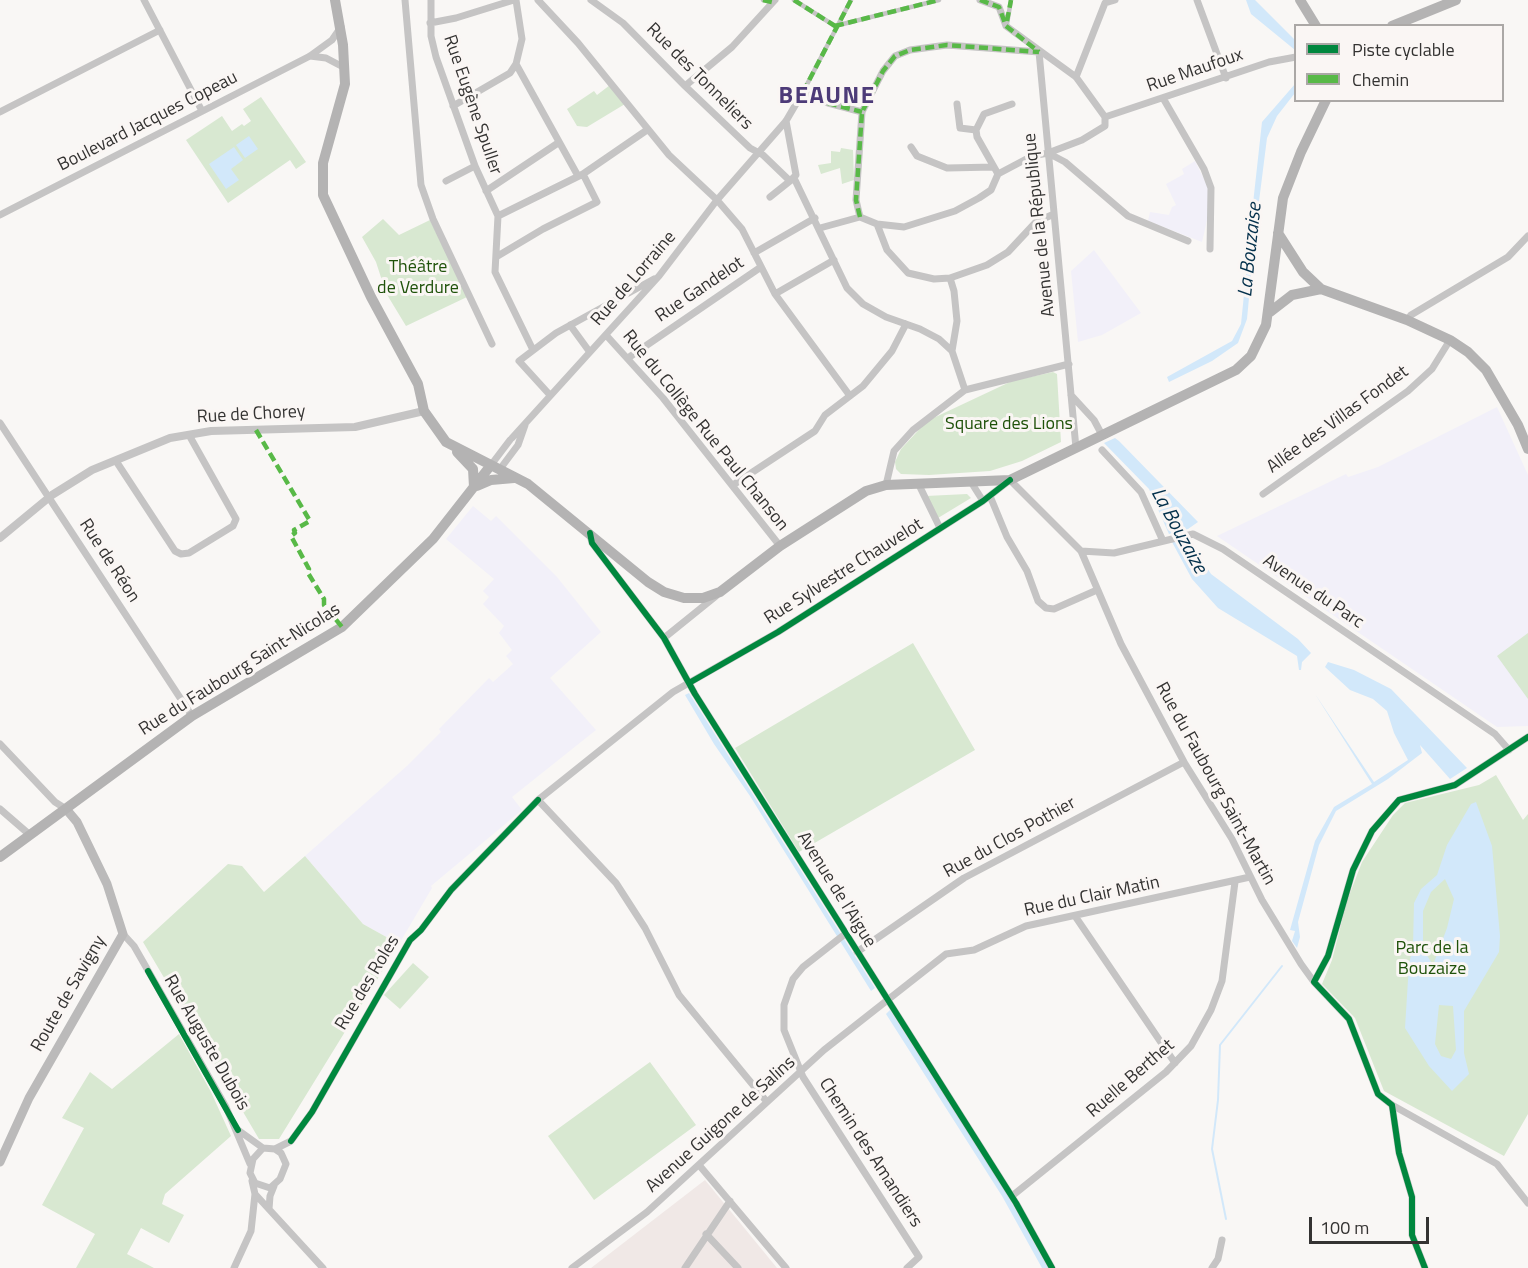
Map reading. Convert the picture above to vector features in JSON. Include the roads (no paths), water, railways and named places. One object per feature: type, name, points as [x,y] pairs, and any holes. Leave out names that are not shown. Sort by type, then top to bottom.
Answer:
[{"type":"main road","points":[[335,0],[345,68],[344,97],[323,163],[323,195],[371,297],[418,384],[424,411],[446,442],[473,469],[474,488],[491,480],[519,479]]},
{"type":"main road","points":[[1300,0],[1315,24]]},
{"type":"main road","points":[[1397,24],[1456,0]]},
{"type":"main road","points":[[446,442],[519,479],[657,588],[675,596],[691,599],[720,592],[780,546],[859,495],[886,484],[1010,480],[1236,370],[1256,349],[1270,312],[1278,234],[1289,180],[1325,102]]},
{"type":"main road","points":[[1278,234],[1303,272],[1321,289],[1407,320],[1450,340],[1468,352],[1486,370],[1518,425],[1528,449]]},
{"type":"main road","points":[[1270,312],[1292,295],[1321,289]]},
{"type":"main road","points":[[491,480],[496,467]]},
{"type":"main road","name":"Rue du Faubourg Saint-Nicolas","points":[[0,857],[192,716],[342,627],[433,539],[474,488],[496,467]]},
{"type":"main road","name":"Route de Savigny","points":[[0,1162],[29,1098],[123,934],[103,876],[77,822],[66,809]]},
{"type":"street","points":[[144,0],[202,111]]},
{"type":"street","points":[[405,0],[421,185],[433,219],[492,344]]},
{"type":"street","name":"Rue Eugène Spuller","points":[[431,0],[430,23],[436,57],[475,166],[498,216]]},
{"type":"street","points":[[430,23],[456,18],[515,0],[522,39],[516,64],[510,73],[453,106]]},
{"type":"street","points":[[538,0],[578,43],[669,155],[717,200],[742,229],[775,294],[850,396]]},
{"type":"street","name":"Rue des Tonneliers","points":[[591,0],[623,22],[750,148],[792,179]]},
{"type":"street","points":[[763,0],[773,1]]},
{"type":"street","points":[[794,0],[835,26],[939,0]]},
{"type":"street","points":[[851,0],[835,26],[803,92],[828,103],[862,112]]},
{"type":"street","points":[[911,147],[917,156],[947,168],[996,171],[1032,156],[1048,153],[1105,126],[1105,117],[1076,77],[1006,26],[999,7],[980,0]]},
{"type":"street","points":[[1006,26],[1011,0]]},
{"type":"street","points":[[1076,77],[1105,3],[1115,0]]},
{"type":"street","points":[[1197,0],[1226,78]]},
{"type":"street","points":[[685,86],[732,47],[773,1]]},
{"type":"street","name":"Boulevard Jacques Copeau","points":[[0,215],[310,56],[332,40],[340,27]]},
{"type":"street","points":[[0,112],[160,30]]},
{"type":"street","points":[[860,217],[856,200],[862,112],[883,71],[894,56],[910,50],[947,45],[1039,52]]},
{"type":"street","name":"Avenue de la République","points":[[1039,52],[1077,447]]},
{"type":"street","points":[[310,56],[326,58],[345,68]]},
{"type":"street","name":"Rue Maufoux","points":[[1105,117],[1269,62],[1294,57]]},
{"type":"street","points":[[496,257],[543,229],[597,202],[558,143],[516,64]]},
{"type":"street","name":"Rue de Lorraine","points":[[496,467],[511,439],[526,420],[659,276],[717,200],[786,121],[803,92]]},
{"type":"street","points":[[1162,98],[1204,169],[1212,188],[1210,249]]},
{"type":"street","points":[[957,104],[960,128],[976,130]]},
{"type":"street","points":[[820,228],[860,217],[877,224],[904,227],[955,211],[991,190],[996,171],[976,137],[976,130],[984,114],[1012,104]]},
{"type":"street","points":[[770,197],[796,175],[786,121]]},
{"type":"street","points":[[533,350],[495,272],[498,216],[580,175],[647,130]]},
{"type":"street","points":[[486,191],[558,143]]},
{"type":"street","points":[[1048,153],[1065,162],[1128,216],[1188,241]]},
{"type":"street","points":[[446,181],[475,166]]},
{"type":"street","points":[[792,179],[815,218],[847,288],[863,304],[886,317],[939,339],[952,351]]},
{"type":"street","points":[[877,224],[887,249],[908,273],[920,278],[950,278],[987,265],[1008,252],[1036,222],[1054,214]]},
{"type":"street","points":[[754,253],[815,218]]},
{"type":"street","points":[[1407,320],[1411,315],[1508,257],[1528,236]]},
{"type":"street","points":[[775,294],[834,260]]},
{"type":"street","name":"Rue Gandelot","points":[[628,358],[760,267]]},
{"type":"street","points":[[549,394],[519,361],[570,325],[659,276]]},
{"type":"street","points":[[950,278],[954,291],[957,321],[952,351],[965,390]]},
{"type":"street","points":[[733,485],[815,430],[825,415],[863,386],[892,351],[906,324]]},
{"type":"street","points":[[570,325],[589,351]]},
{"type":"street","name":"Rue du Collège Rue Paul Chanson","points":[[606,335],[628,358],[733,485],[780,546]]},
{"type":"street","name":"Allée des Villas Fondet","points":[[1263,494],[1408,392],[1432,369],[1450,340]]},
{"type":"street","points":[[886,484],[894,450],[914,430],[965,390],[1069,364]]},
{"type":"street","points":[[1071,394],[1094,420],[1102,435]]},
{"type":"street","name":"Rue de Chorey","points":[[0,538],[49,497],[92,470],[170,438],[211,431],[355,427],[424,411]]},
{"type":"street","name":"Rue de Lorraine","points":[[496,467],[518,445],[526,420]]},
{"type":"street","name":"Rue de Réon","points":[[0,423],[192,716]]},
{"type":"street","points":[[116,461],[175,551],[181,554],[189,553],[233,526],[236,519],[189,435]]},
{"type":"street","points":[[1102,450],[1141,492],[1162,541]]},
{"type":"street","name":"Rue Sylvestre Chauvelot","points":[[689,683],[778,632],[983,501],[1010,480]]},
{"type":"street","name":"Rue du Faubourg Saint-Martin","points":[[1010,480],[1081,551],[1121,644],[1184,762],[1232,839],[1250,877],[1314,982],[1349,1019],[1378,1094],[1392,1105]]},
{"type":"street","points":[[918,483],[940,528]]},
{"type":"street","points":[[971,483],[983,501]]},
{"type":"street","points":[[990,496],[1007,537],[1027,571],[1038,601],[1046,608],[1054,609],[1096,590]]},
{"type":"street","name":"Avenue de l'Aigue","points":[[590,533],[592,543],[664,638],[842,936],[857,952],[883,1002],[1012,1196],[1052,1268]]},
{"type":"street","name":"Avenue du Parc","points":[[1081,551],[1114,553],[1193,534],[1223,549],[1495,734],[1509,750]]},
{"type":"street","points":[[664,638],[720,592]]},
{"type":"street","points":[[691,599],[693,614]]},
{"type":"street","name":"Rue des Roles","points":[[275,1149],[291,1142],[312,1112],[410,940],[421,930],[451,890],[538,800],[673,692],[689,683]]},
{"type":"street","points":[[1314,982],[1328,956],[1353,870],[1372,831],[1399,800],[1455,785],[1528,737]]},
{"type":"street","points":[[0,744],[66,809]]},
{"type":"street","name":"Rue du Clos Pothier","points":[[857,952],[964,878],[1184,762]]},
{"type":"street","points":[[538,800],[616,883],[645,928],[679,995],[767,1102]]},
{"type":"street","points":[[0,809],[30,836]]},
{"type":"street","name":"Rue du Clair Matin","points":[[883,1002],[946,954],[974,950],[1017,928],[1250,877]]},
{"type":"street","name":"Ruelle Berthet","points":[[1012,1196],[1175,1063],[1191,1046],[1220,988],[1226,960],[1234,882]]},
{"type":"street","points":[[1075,916],[1175,1063]]},
{"type":"street","name":"Rue Auguste Dubois","points":[[123,934],[134,946],[238,1130],[250,1164]]},
{"type":"street","name":"Chemin des Amandiers","points":[[842,936],[798,973],[788,990],[783,1017],[784,1030],[800,1072],[919,1257],[907,1268]]},
{"type":"street","name":"Avenue Guigone de Salins","points":[[572,1268],[647,1212],[800,1072],[883,1002]]},
{"type":"street","points":[[1392,1105],[1497,1164],[1528,1203]]},
{"type":"street","points":[[1392,1105],[1399,1153],[1412,1197],[1412,1235],[1426,1267]]},
{"type":"street","name":"Rue Auguste Dubois","points":[[238,1130],[263,1148]]},
{"type":"street","points":[[234,1268],[251,1231],[255,1194],[250,1164],[263,1148],[275,1149],[281,1154],[286,1164],[280,1179],[274,1186],[269,1209]]},
{"type":"street","points":[[699,1164],[786,1268]]},
{"type":"street","points":[[252,1181],[262,1187],[274,1186]]},
{"type":"street","points":[[255,1194],[323,1268]]},
{"type":"street","points":[[685,1268],[730,1201]]},
{"type":"street","points":[[706,1234],[738,1268]]},
{"type":"street","points":[[1212,1268],[1218,1259],[1222,1240]]},
{"type":"water","points":[[1246,0],[1255,0],[1294,39],[1294,49],[1251,14]]},
{"type":"water","points":[[1294,85],[1294,94],[1277,116],[1267,138],[1254,241],[1249,240],[1262,122]]},
{"type":"water","points":[[249,136],[258,149],[245,158],[236,145]]},
{"type":"water","points":[[234,147],[243,160],[231,169],[239,180],[226,189],[209,164]]},
{"type":"water","name":"La Bouzaise","points":[[1249,245],[1254,245],[1247,319],[1238,343],[1212,361],[1169,382],[1167,377],[1232,341],[1241,324]]},
{"type":"water","name":"La Bouzaize","points":[[1115,438],[1198,522],[1188,529],[1169,534],[1149,489],[1104,443]]},
{"type":"water","points":[[1188,538],[1211,574],[1298,639],[1311,653],[1302,662],[1301,670],[1299,670],[1297,656],[1218,608],[1192,579],[1172,542]]},
{"type":"water","points":[[1328,662],[1354,670],[1391,689],[1467,768],[1450,779],[1420,745],[1422,753],[1388,779],[1336,811],[1319,845],[1298,922],[1300,937],[1297,948],[1292,941],[1295,931],[1290,930],[1315,841],[1334,807],[1372,784],[1315,694],[1374,782],[1408,760],[1394,733],[1387,711],[1373,699],[1350,690],[1325,667]]},
{"type":"water","points":[[689,693],[875,988],[871,991],[750,796],[714,744],[685,695]]},
{"type":"water","points":[[1476,802],[1492,846],[1500,936],[1499,952],[1464,1011],[1464,1053],[1469,1074],[1452,1091],[1429,1066],[1405,1028],[1409,964],[1413,947],[1414,903],[1421,889],[1437,875],[1447,845],[1471,804]],"holes":[[[1445,879],[1454,899],[1447,928],[1433,965],[1423,949],[1423,911],[1431,892]],[[1439,1005],[1453,1006],[1456,1050],[1451,1059],[1441,1056],[1435,1044]]]},
{"type":"water","points":[[890,1010],[1005,1191],[1048,1268],[1042,1268],[1002,1196],[886,1014]]},
{"type":"waterway","points":[[1226,1219],[1212,1149],[1218,1100],[1220,1045],[1282,966]]},
{"type":"district","name":"BEAUNE","points":[[827,97]]},
{"type":"park label","name":"Théâtre de Verdure","points":[[418,278]]},
{"type":"park label","name":"Square des Lions","points":[[1009,425]]},
{"type":"park label","name":"Parc de la Bouzaize","points":[[1432,959]]}]
